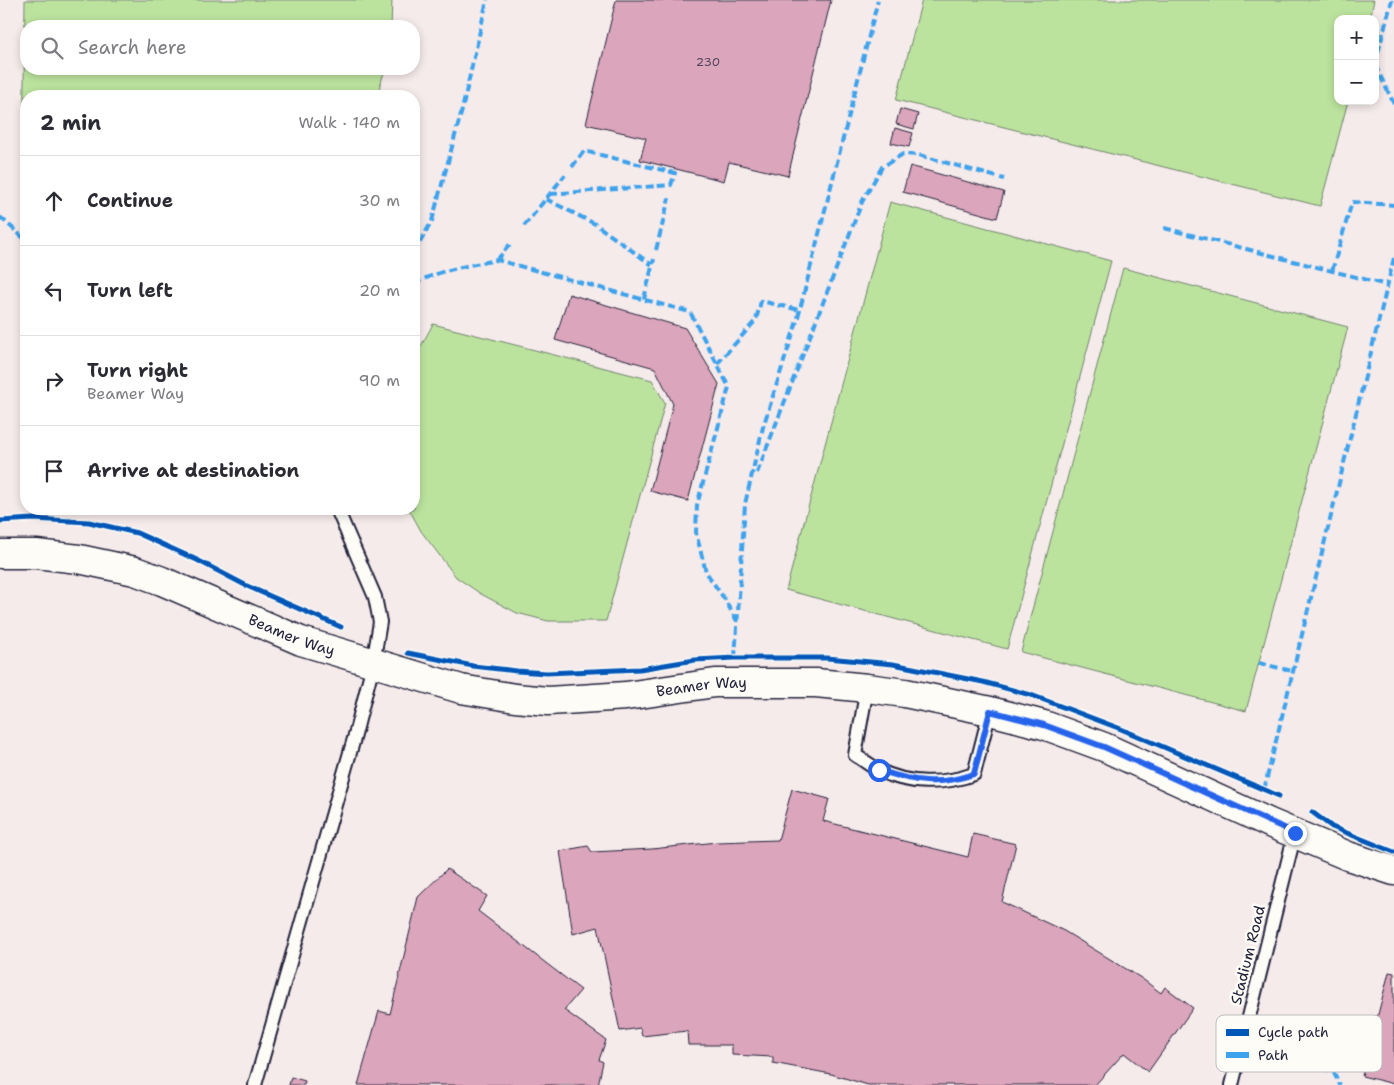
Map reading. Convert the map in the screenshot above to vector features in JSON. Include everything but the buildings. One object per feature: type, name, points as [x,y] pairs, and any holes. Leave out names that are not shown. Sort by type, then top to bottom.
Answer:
[{"type":"main road","name":"Beamer Way","points":[[0,554],[36,554],[79,558],[135,571],[301,641],[461,689],[515,698],[548,701],[626,696],[715,683],[816,683],[905,693],[990,711],[1044,725],[1104,747],[1348,856],[1394,871]]},
{"type":"lane","points":[[255,1085],[340,791],[373,664],[380,622],[375,597],[340,515]]},
{"type":"lane","points":[[867,688],[855,755],[879,770],[907,779],[924,782],[957,780],[974,774],[990,711]]},
{"type":"lane","name":"Stadium Road","points":[[1250,1015],[1295,833]]},
{"type":"lane","name":"Stadium Road","points":[[1232,1085],[1235,1072]]},
{"type":"green space","points":[[25,0],[392,0],[391,20],[25,20]]},
{"type":"green space","points":[[922,0],[1374,0],[1371,15],[1334,15],[1334,105],[1347,105],[1320,206],[896,100]]},
{"type":"green space","points":[[24,75],[383,75],[379,90],[24,90]]},
{"type":"green space","points":[[890,202],[1111,261],[1007,649],[786,590]]},
{"type":"green space","points":[[1123,268],[1348,327],[1246,711],[1021,652]]},
{"type":"green space","points":[[433,324],[652,380],[665,403],[606,621],[548,621],[517,613],[481,594],[456,577],[421,531],[412,515],[420,515],[420,348]]},
{"type":"marked path","points":[[420,242],[432,221],[462,110],[487,0]]},
{"type":"marked path","points":[[735,658],[745,504],[763,427],[797,321],[878,0]]},
{"type":"marked path","points":[[1376,60],[1392,0]]},
{"type":"marked path","points":[[1379,73],[1394,104]]},
{"type":"marked path","points":[[550,194],[671,185],[675,173],[584,151],[572,167]]},
{"type":"marked path","points":[[757,473],[862,202],[882,167],[903,154],[919,155],[1004,179]]},
{"type":"marked path","points":[[524,226],[565,175]]},
{"type":"marked path","points":[[656,250],[669,198]]},
{"type":"marked path","points":[[546,199],[595,224],[652,265]]},
{"type":"marked path","points":[[1332,271],[1352,202],[1394,205]]},
{"type":"marked path","points":[[0,217],[20,235]]},
{"type":"marked path","points":[[1164,228],[1387,285]]},
{"type":"marked path","points":[[497,260],[511,243]]},
{"type":"marked path","points":[[1264,790],[1394,258]]},
{"type":"marked path","points":[[644,299],[654,259]]},
{"type":"marked path","points":[[420,281],[465,266],[497,260],[690,312],[729,387],[697,505],[696,533],[706,572],[737,621]]},
{"type":"marked path","points":[[717,364],[756,320],[761,301],[799,310]]},
{"type":"marked path","points":[[1259,663],[1292,671]]},
{"type":"marked path","points":[[1332,1072],[1340,1085]]},
{"type":"cycle path","points":[[0,521],[33,519],[89,522],[137,533],[197,560],[247,586],[341,627]]},
{"type":"cycle path","points":[[408,653],[473,666],[547,673],[640,669],[695,660],[735,658],[827,658],[893,664],[983,682],[1031,695],[1121,729],[1279,796]]},
{"type":"cycle path","points":[[1312,812],[1332,827],[1394,852]]},
{"type":"route","points":[[879,770],[902,778],[924,782],[957,780],[974,774],[990,711],[1044,725],[1104,747],[1295,833]]}]
